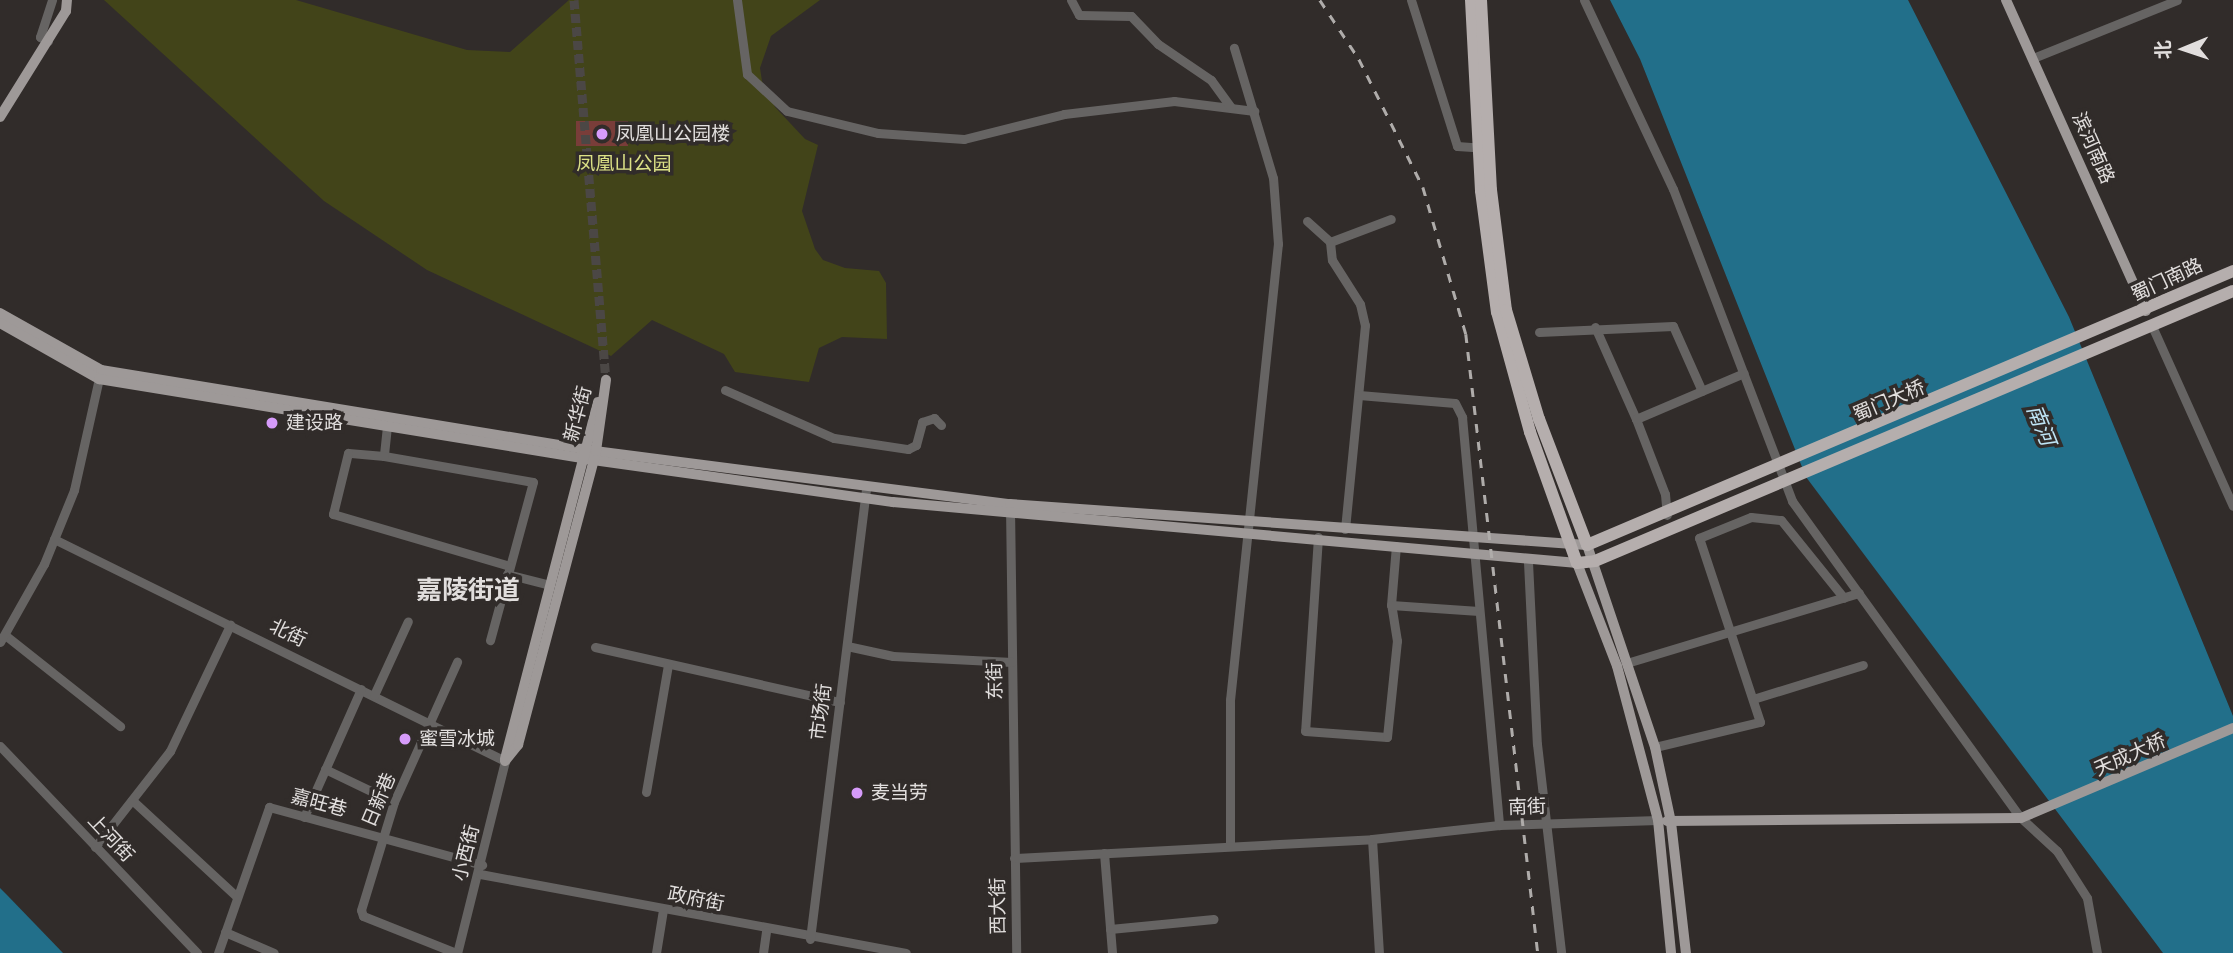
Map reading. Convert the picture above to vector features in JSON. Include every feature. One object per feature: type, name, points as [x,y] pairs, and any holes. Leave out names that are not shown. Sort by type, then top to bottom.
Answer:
[{"type":"highway","points":[[1471,0],[1497,312],[1569,546],[1577,563]]},
{"type":"highway","points":[[1481,0],[1484,148],[1506,310],[1539,419],[1587,545]]},
{"type":"highway","name":"蜀门南路","points":[[2119,331],[2146,311],[2233,271]]},
{"type":"highway","name":"蜀门南路","points":[[2119,331],[2152,326],[2233,291]]},
{"type":"highway","name":"蜀门大桥","points":[[1587,545],[2119,331]]},
{"type":"highway","name":"蜀门大桥","points":[[1577,563],[1595,561],[1682,524],[2119,331]]},
{"type":"main road","points":[[0,117],[48,41],[67,0]]},
{"type":"main road","name":"滨河南路","points":[[2006,0],[2146,311]]},
{"type":"main road","points":[[0,313],[100,375],[590,455]]},
{"type":"main road","points":[[0,323],[100,375],[387,426],[590,455],[865,493],[1010,509],[1345,529],[1569,546],[1587,545],[1630,662],[1655,747],[1671,822],[1686,953]]},
{"type":"main road","name":"新华街","points":[[505,761],[518,744],[590,455],[606,380],[590,455],[550,584],[505,761]]},
{"type":"main road","points":[[1246,525],[1318,537],[1528,562],[1577,563],[1617,666],[1658,820],[1671,953]]},
{"type":"main road","name":"天成大桥","points":[[2041,813],[2233,728]]},
{"type":"main road","name":"南街","points":[[1658,820],[2021,818],[2041,813]]},
{"type":"street","points":[[48,41],[40,37],[52,0]]},
{"type":"street","points":[[737,0],[747,74],[787,111],[878,133],[964,139],[1064,114],[1174,102],[1254,111]]},
{"type":"street","points":[[1071,0],[1079,15],[1131,16],[1158,44],[1210,80],[1231,108]]},
{"type":"street","points":[[1411,0],[1457,146],[1484,148]]},
{"type":"street","points":[[1584,0],[1672,189],[1792,501],[2021,818],[2057,850],[2087,898],[2097,953]]},
{"type":"street","points":[[2033,58],[2177,0]]},
{"type":"street","points":[[1230,846],[1230,700],[1246,525],[1278,244],[1273,178],[1234,48]]},
{"type":"street","points":[[1307,221],[1316,236],[1329,242],[1391,219]]},
{"type":"street","points":[[1329,242],[1340,278],[1365,318],[1345,529]]},
{"type":"street","points":[[1539,332],[1595,327],[1673,326],[1702,391]]},
{"type":"street","points":[[2152,326],[2233,506]]},
{"type":"street","points":[[1595,327],[1636,419],[1672,513]]},
{"type":"street","points":[[1636,419],[1744,373]]},
{"type":"street","points":[[100,375],[74,490],[54,539],[3,639],[120,726]]},
{"type":"street","points":[[725,390],[834,438],[908,449],[916,445],[922,422],[934,418],[942,425]]},
{"type":"street","points":[[1359,396],[1455,403],[1465,433],[1473,554],[1499,825]]},
{"type":"street","points":[[384,456],[387,426]]},
{"type":"street","points":[[490,640],[509,570],[533,482],[384,456],[348,453],[333,514],[509,570],[550,584]]},
{"type":"street","name":"市场街","points":[[810,939],[865,493]]},
{"type":"street","name":"东街","points":[[1010,509],[1014,858]]},
{"type":"street","points":[[1655,747],[1760,722],[1699,538],[1751,517],[1769,516],[1792,527],[1844,597]]},
{"type":"street","points":[[1318,537],[1305,731],[1387,737],[1397,640],[1391,605],[1396,546]]},
{"type":"street","name":"北街","points":[[54,539],[505,761]]},
{"type":"street","points":[[1528,562],[1537,744],[1561,953]]},
{"type":"street","points":[[1630,662],[1859,593]]},
{"type":"street","points":[[1391,605],[1479,611]]},
{"type":"street","points":[[374,695],[408,621]]},
{"type":"street","points":[[95,847],[170,751],[230,625]]},
{"type":"street","points":[[847,646],[893,656],[1012,662]]},
{"type":"street","points":[[595,647],[840,702]]},
{"type":"street","name":"日新巷","points":[[457,662],[434,724],[394,802],[382,838],[363,916],[457,953]]},
{"type":"street","points":[[646,792],[668,664]]},
{"type":"street","points":[[1753,699],[1863,665]]},
{"type":"street","points":[[303,817],[361,689]]},
{"type":"street","name":"上河街","points":[[0,746],[197,953]]},
{"type":"street","name":"小西街","points":[[457,953],[481,869],[505,761]]},
{"type":"street","points":[[325,769],[394,802]]},
{"type":"street","points":[[132,800],[237,897],[218,953]]},
{"type":"street","name":"嘉旺巷","points":[[237,897],[268,807],[481,869]]},
{"type":"street","name":"南街","points":[[1014,858],[1372,839],[1499,825],[1658,820]]},
{"type":"street","points":[[1372,839],[1379,953]]},
{"type":"street","points":[[1104,853],[1112,953]]},
{"type":"street","name":"西大街","points":[[1014,858],[1016,953]]},
{"type":"street","name":"政府街","points":[[481,869],[766,931],[906,953]]},
{"type":"street","points":[[656,953],[663,910]]},
{"type":"street","points":[[1110,929],[1214,919]]},
{"type":"street","points":[[763,953],[766,931]]},
{"type":"street","points":[[225,932],[274,953]]},
{"type":"green space","name":"凤凰山公园","points":[[104,0],[296,0],[467,50],[510,52],[569,0],[820,0],[771,36],[760,68],[762,81],[775,107],[805,139],[818,145],[802,211],[815,249],[823,260],[845,268],[879,271],[886,283],[887,339],[842,337],[819,348],[809,382],[735,372],[724,354],[652,320],[611,356],[427,270],[324,201]]},
{"type":"water","name":"南河","points":[[1610,0],[1908,0],[2069,317],[2233,716],[2233,953],[2163,953],[1806,477],[1640,59]]},
{"type":"water","points":[[0,888],[7,895],[63,953],[0,953]]},
{"type":"building","name":"凤凰山公园楼","points":[[576,121],[628,121],[628,146],[576,146]]},
{"type":"tunnel","points":[[574,0],[606,380]]},
{"type":"railway","points":[[1320,0],[1359,59],[1423,187],[1466,334],[1538,953]]},
{"type":"place","name":"凤凰山公园楼","points":[[602,134]]},
{"type":"place","name":"建设路","points":[[272,423]]},
{"type":"place","name":"蜜雪冰城","points":[[405,739]]},
{"type":"place","name":"麦当劳","points":[[857,793]]},
{"type":"district","name":"嘉陵街道","points":[[468,591]]}]
